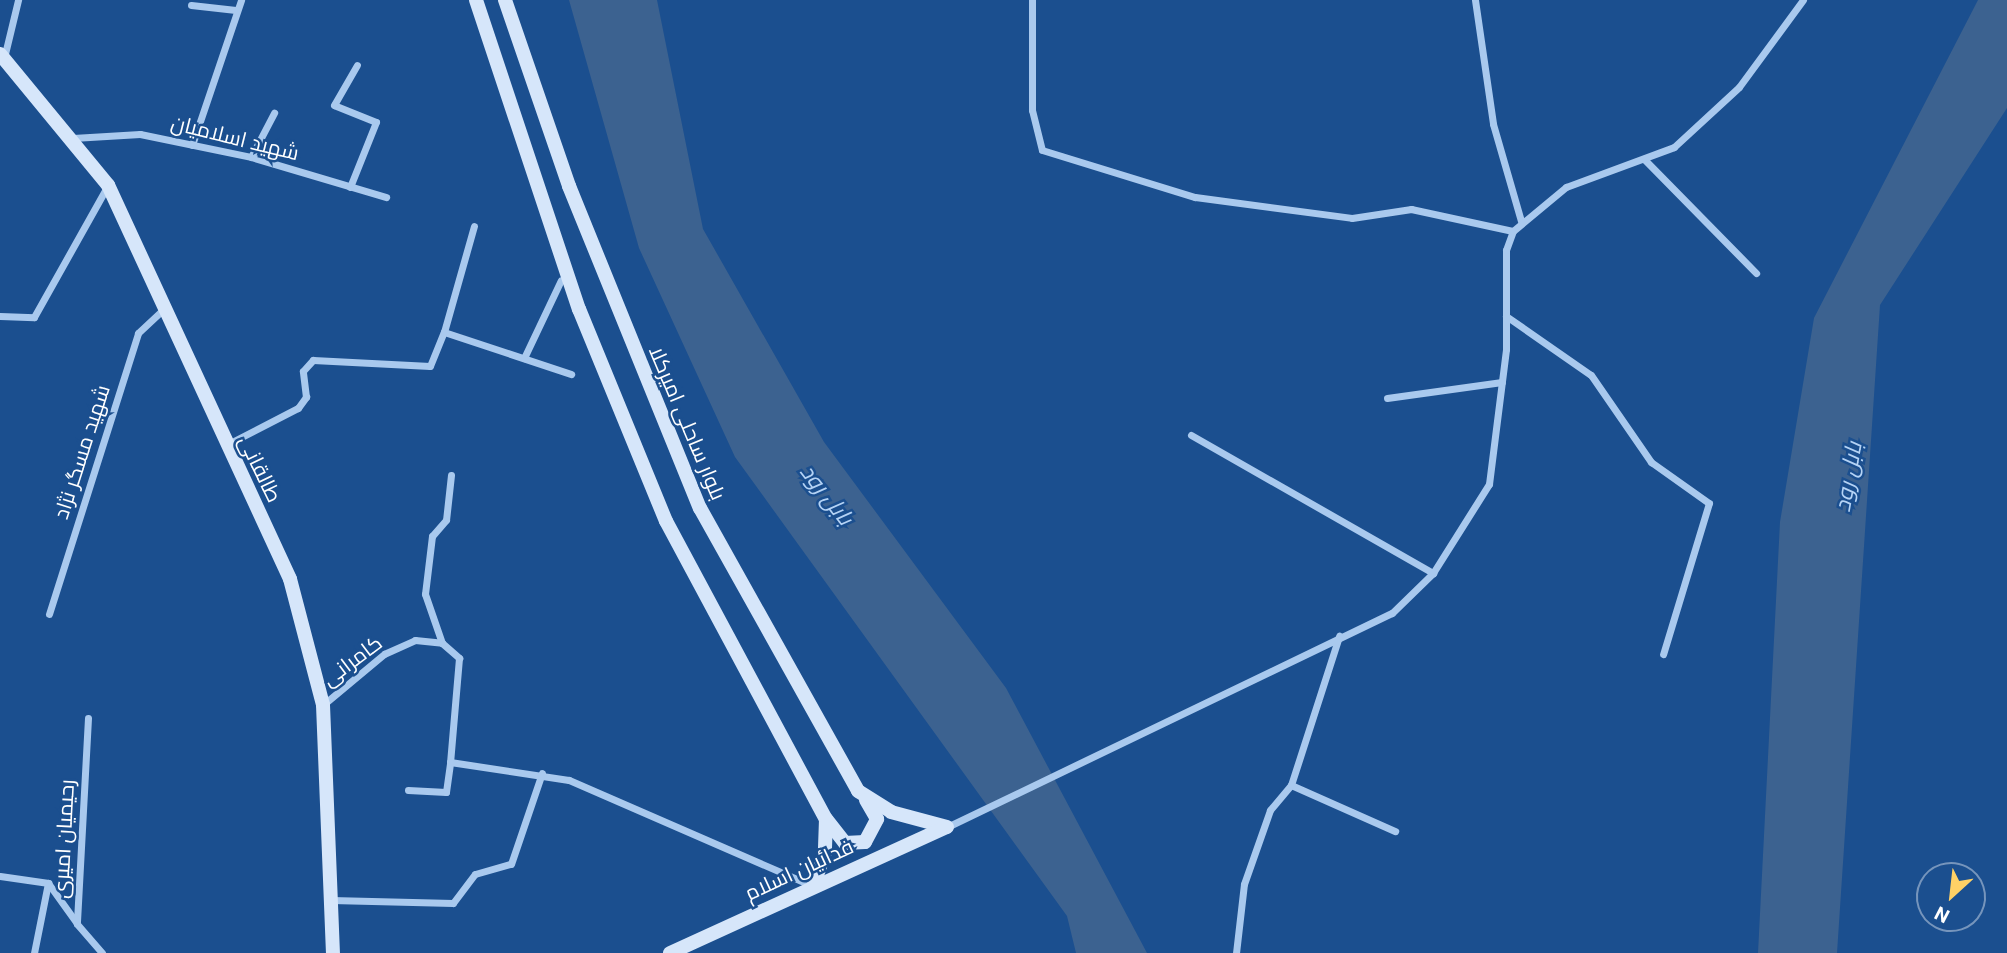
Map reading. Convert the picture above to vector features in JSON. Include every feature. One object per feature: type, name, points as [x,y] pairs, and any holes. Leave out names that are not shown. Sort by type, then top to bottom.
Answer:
[{"type":"main road","points":[[476,0],[579,309],[666,521],[826,819],[845,843],[865,842],[877,819],[858,791]]},
{"type":"main road","name":"بلوار ساحلی امیرکلا","points":[[505,0],[556,153],[673,453],[858,791],[891,812],[947,827]]},
{"type":"main road","name":"طالقانی","points":[[2,56],[73,138],[108,185],[225,445],[290,579],[323,705],[333,953]]},
{"type":"main road","points":[[813,886],[825,852],[826,819]]},
{"type":"main road","name":"فدائیان اسلام","points":[[670,953],[947,827]]},
{"type":"street","points":[[2,56],[18,0]]},
{"type":"street","points":[[192,145],[241,0]]},
{"type":"street","points":[[1032,0],[1032,110],[1042,150],[1195,197],[1352,218],[1411,209],[1513,231]]},
{"type":"street","points":[[1475,0],[1493,124],[1521,221]]},
{"type":"street","points":[[947,827],[1138,739],[1339,636],[1392,613],[1433,573],[1489,484],[1502,382],[1506,250],[1513,231],[1521,221],[1566,187],[1674,147],[1739,87],[1803,0]]},
{"type":"street","points":[[191,5],[236,10]]},
{"type":"street","points":[[350,187],[376,122],[334,105],[357,65]]},
{"type":"street","points":[[251,157],[274,113]]},
{"type":"street","name":"شهید اسلامیان","points":[[73,138],[140,134],[251,157],[386,197]]},
{"type":"street","points":[[1644,159],[1756,273]]},
{"type":"street","points":[[0,316],[34,317],[108,185]]},
{"type":"street","points":[[225,445],[298,408],[306,397],[303,371],[313,360],[430,366],[444,332],[474,226]]},
{"type":"street","points":[[524,358],[561,280]]},
{"type":"street","name":"شهید مسگر نژاد","points":[[49,614],[138,333],[163,310]]},
{"type":"street","points":[[1506,316],[1591,375],[1651,462],[1709,503],[1663,654]]},
{"type":"street","points":[[444,332],[571,374]]},
{"type":"street","points":[[1387,398],[1502,382]]},
{"type":"street","points":[[1191,435],[1433,573]]},
{"type":"street","points":[[408,790],[446,792],[459,658],[442,643],[425,594],[432,536],[446,520],[451,475]]},
{"type":"street","points":[[1236,953],[1244,884],[1270,810],[1291,785],[1339,636]]},
{"type":"street","name":"کامرانی","points":[[323,705],[384,654],[415,640],[442,643]]},
{"type":"street","name":"رحیمیان امیری","points":[[88,718],[77,923],[102,953]]},
{"type":"street","points":[[450,762],[542,773],[813,886]]},
{"type":"street","points":[[331,900],[453,904],[475,874],[510,863],[542,773]]},
{"type":"street","points":[[1291,785],[1395,831]]},
{"type":"street","points":[[0,876],[48,883],[77,923]]},
{"type":"street","points":[[34,953],[48,883]]},
{"type":"water","name":"بابل رود","points":[[569,0],[657,0],[703,229],[824,442],[1006,688],[1147,953],[1076,953],[1067,916],[735,457],[639,248]]},
{"type":"water","name":"بابل رود","points":[[1978,0],[2007,0],[2007,108],[1880,305],[1837,953],[1758,953],[1780,522],[1814,318]]}]
